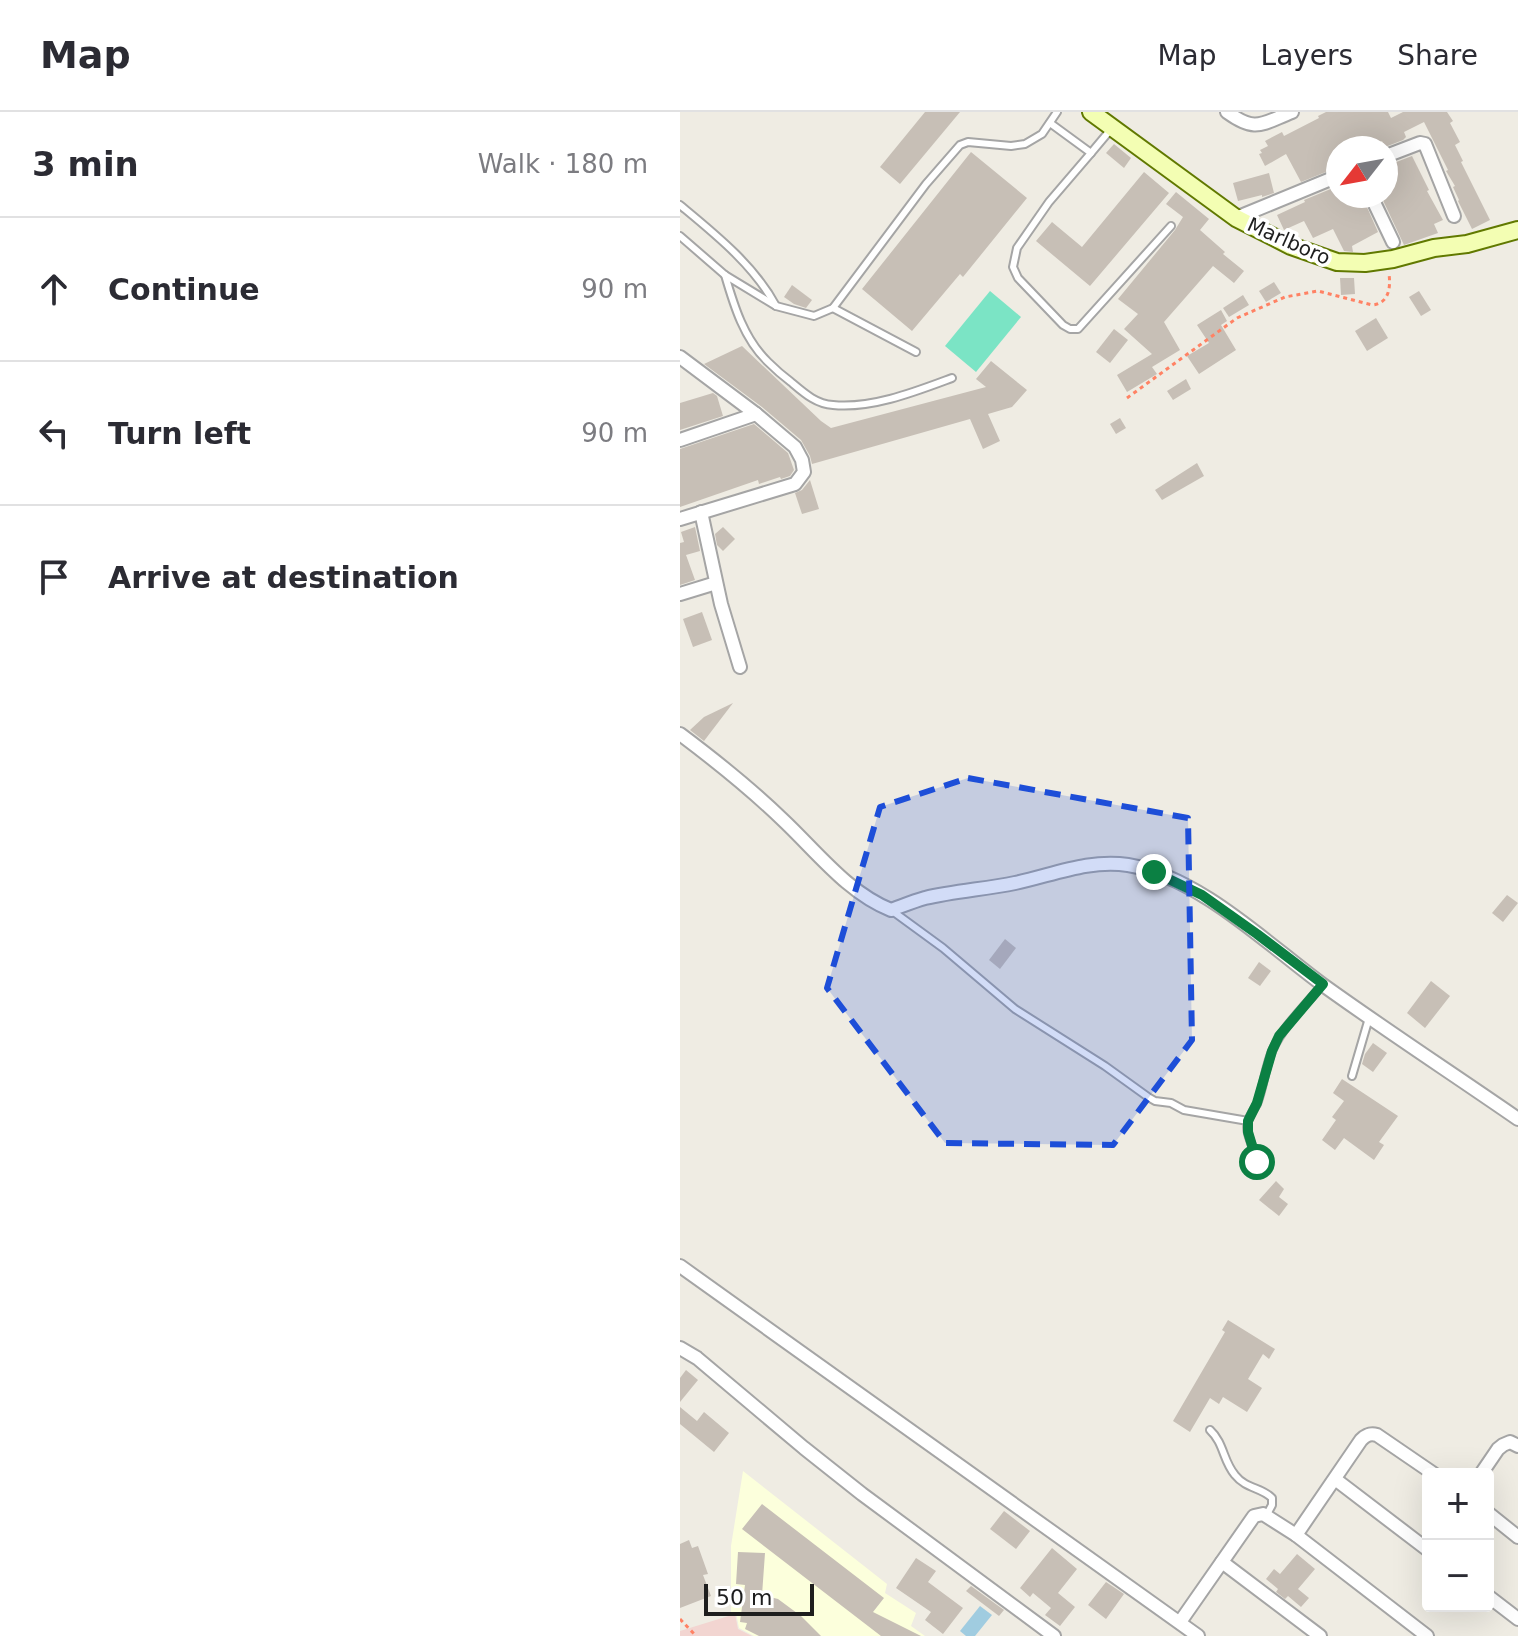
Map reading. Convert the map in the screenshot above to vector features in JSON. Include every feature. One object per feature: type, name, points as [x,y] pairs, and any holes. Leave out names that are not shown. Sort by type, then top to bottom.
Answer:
[{"type":"street","name":"Marlboro","points":[[1091,112],[1236,218],[1291,246],[1337,262],[1365,263],[1393,259],[1518,230]]},
{"type":"street","points":[[1227,112],[1250,126],[1292,112]]},
{"type":"street","points":[[1398,151],[1425,144],[1454,216]]},
{"type":"street","points":[[1236,218],[1326,181]]},
{"type":"street","points":[[1377,208],[1393,242]]},
{"type":"street","points":[[680,357],[795,447],[804,472],[795,484],[680,519]]},
{"type":"street","points":[[680,440],[756,414]]},
{"type":"street","points":[[701,512],[716,583],[740,667]]},
{"type":"street","points":[[680,594],[716,583]]},
{"type":"street","points":[[680,734],[741,781],[843,878],[878,905],[891,910],[923,899],[1015,883],[1087,865],[1107,863],[1154,872],[1202,895],[1323,984],[1518,1119]]},
{"type":"street","points":[[680,1266],[1198,1636]]},
{"type":"street","points":[[680,1348],[697,1358],[862,1494],[1054,1636]]},
{"type":"street","points":[[1296,1535],[1361,1440],[1372,1434],[1425,1468]]},
{"type":"street","points":[[1486,1468],[1503,1445],[1510,1442],[1518,1446]]},
{"type":"street","points":[[1335,1479],[1422,1545]]},
{"type":"street","points":[[1180,1622],[1254,1516],[1263,1514],[1296,1535],[1427,1636]]},
{"type":"street","points":[[1494,1518],[1518,1537]]},
{"type":"street","points":[[1222,1562],[1320,1636]]},
{"type":"street","points":[[1494,1601],[1518,1619]]},
{"type":"lane","points":[[680,236],[725,275],[776,306],[814,316],[833,308],[926,184],[960,145],[968,142],[1011,146],[1025,144],[1042,134],[1057,112]]},
{"type":"lane","points":[[1050,123],[1091,153]]},
{"type":"lane","points":[[1113,128],[1049,202],[1017,248],[1013,267],[1018,278],[1063,325],[1078,329],[1171,226]]},
{"type":"lane","points":[[680,205],[708,228],[765,286],[776,306]]},
{"type":"lane","points":[[725,275],[736,311],[754,345],[806,396],[821,403],[847,405],[879,401],[952,378]]},
{"type":"lane","points":[[833,308],[916,352]]},
{"type":"lane","points":[[891,910],[943,948],[1015,1009],[1148,1097],[1213,1117],[1248,1121]]},
{"type":"lane","points":[[1254,1175],[1257,1162],[1248,1121],[1257,1103],[1269,1060],[1279,1036],[1323,984]]},
{"type":"lane","points":[[1352,1076],[1370,1016]]},
{"type":"lane","points":[[1210,1430],[1224,1449],[1233,1474],[1244,1485],[1267,1493],[1272,1498],[1266,1516]]},
{"type":"path","points":[[1127,398],[1237,318],[1273,301],[1318,291],[1372,305],[1384,301],[1390,287]]},
{"type":"path","points":[[680,1619],[696,1636]]},
{"type":"highlighted area","points":[[968,778],[1188,818],[1192,1040],[1113,1145],[945,1143],[827,988],[880,807]]},
{"type":"shaded area","points":[[743,1471],[887,1584],[885,1593],[916,1613],[911,1626],[925,1636],[754,1636],[739,1628],[736,1613],[731,1612],[731,1546]]},
{"type":"shaded area","points":[[735,1614],[738,1629],[752,1636],[680,1636],[680,1631]]},
{"type":"green space","points":[[990,291],[1021,317],[976,372],[945,346]]},
{"type":"water","points":[[980,1606],[992,1615],[975,1636],[966,1636],[960,1631]]},
{"type":"building","points":[[925,112],[960,112],[900,184],[880,167]]},
{"type":"building","points":[[1326,112],[1388,112],[1391,118],[1403,112],[1447,112],[1460,142],[1455,145],[1461,162],[1490,220],[1472,229],[1424,122],[1404,132],[1406,137],[1398,142],[1398,136],[1326,136],[1326,172],[1301,182],[1286,154],[1265,166],[1259,154],[1268,146],[1265,141],[1282,132],[1284,136]]},
{"type":"building","points":[[1114,144],[1131,158],[1124,168],[1106,153]]},
{"type":"building","points":[[971,152],[1027,198],[963,277],[960,274],[912,331],[862,289]]},
{"type":"building","points":[[1412,156],[1443,220],[1434,224],[1438,233],[1404,245],[1387,208],[1398,208],[1398,161]]},
{"type":"building","points":[[1144,172],[1169,193],[1090,286],[1036,241],[1052,222],[1082,247]]},
{"type":"building","points":[[1269,173],[1274,193],[1238,201],[1233,183]]},
{"type":"building","points":[[1326,191],[1326,208],[1367,208],[1378,232],[1352,246],[1353,252],[1344,251],[1333,229],[1313,238],[1304,221],[1284,230],[1277,215]]},
{"type":"building","points":[[1176,192],[1209,219],[1200,230],[1244,271],[1234,283],[1213,266],[1164,322],[1180,350],[1152,367],[1157,374],[1127,392],[1117,375],[1152,354],[1124,329],[1138,314],[1118,299],[1183,217],[1166,204]]},
{"type":"building","points":[[1340,278],[1354,278],[1355,294],[1341,295]]},
{"type":"building","points":[[1274,282],[1281,293],[1266,302],[1259,291]]},
{"type":"building","points":[[792,285],[812,300],[806,308],[784,297]]},
{"type":"building","points":[[1419,291],[1431,310],[1421,316],[1409,297]]},
{"type":"building","points":[[1243,295],[1249,305],[1229,317],[1223,308]]},
{"type":"building","points":[[1221,310],[1227,321],[1221,325],[1236,350],[1199,374],[1187,356],[1209,343],[1197,325]]},
{"type":"building","points":[[1376,318],[1388,338],[1367,351],[1355,331]]},
{"type":"building","points":[[1114,329],[1128,340],[1110,363],[1096,352]]},
{"type":"building","points":[[742,346],[831,428],[986,387],[976,379],[991,361],[1027,390],[1012,407],[988,414],[1000,441],[983,449],[970,419],[812,464],[801,440],[704,364]]},
{"type":"building","points":[[1186,379],[1191,389],[1173,400],[1167,391]]},
{"type":"building","points":[[713,393],[717,396],[723,416],[680,430],[680,403]]},
{"type":"building","points":[[1120,418],[1126,428],[1116,434],[1110,424]]},
{"type":"building","points":[[754,424],[788,453],[794,470],[790,476],[759,484],[758,480],[680,507],[680,449]]},
{"type":"building","points":[[1197,463],[1204,476],[1162,500],[1155,490]]},
{"type":"building","points":[[810,480],[819,509],[802,514],[795,493]]},
{"type":"building","points":[[695,527],[700,551],[686,555],[695,580],[680,585],[680,543],[684,542],[681,532]]},
{"type":"building","points":[[723,527],[735,539],[723,551],[717,545],[715,534]]},
{"type":"building","points":[[702,612],[712,640],[693,647],[683,619]]},
{"type":"building","points":[[733,703],[704,741],[690,730],[704,717]]},
{"type":"building","points":[[1507,895],[1518,903],[1503,922],[1492,913]]},
{"type":"building","points":[[1005,939],[1016,948],[1000,969],[989,960]]},
{"type":"building","points":[[1259,962],[1271,971],[1260,986],[1248,978]]},
{"type":"building","points":[[1431,981],[1450,996],[1425,1028],[1407,1013]]},
{"type":"building","points":[[1373,1043],[1387,1053],[1373,1072],[1362,1064]]},
{"type":"building","points":[[1342,1079],[1398,1116],[1379,1142],[1384,1145],[1374,1160],[1344,1138],[1335,1150],[1322,1140],[1336,1120],[1332,1117],[1344,1101],[1333,1093]]},
{"type":"building","points":[[1276,1181],[1284,1189],[1279,1197],[1288,1204],[1279,1216],[1259,1200]]},
{"type":"building","points":[[1228,1320],[1275,1349],[1269,1359],[1263,1354],[1248,1379],[1262,1388],[1247,1412],[1223,1397],[1219,1404],[1210,1398],[1190,1432],[1173,1421],[1225,1332],[1222,1330]]},
{"type":"building","points":[[686,1370],[698,1380],[680,1402],[680,1378]]},
{"type":"building","points":[[680,1407],[697,1421],[704,1412],[729,1433],[714,1452],[680,1424]]},
{"type":"building","points":[[762,1504],[884,1598],[873,1612],[921,1636],[881,1636],[742,1529]]},
{"type":"building","points":[[1004,1511],[1030,1531],[1016,1549],[990,1529]]},
{"type":"building","points":[[689,1540],[692,1548],[698,1546],[708,1574],[703,1575],[711,1596],[680,1608],[680,1544]]},
{"type":"building","points":[[1052,1548],[1077,1569],[1058,1593],[1075,1607],[1060,1626],[1045,1615],[1051,1608],[1033,1593],[1030,1597],[1020,1588]]},
{"type":"building","points":[[738,1552],[765,1553],[762,1595],[778,1599],[821,1636],[759,1636],[745,1629],[747,1623],[740,1622],[745,1585],[736,1584]]},
{"type":"building","points":[[1297,1554],[1315,1569],[1298,1589],[1309,1598],[1301,1607],[1288,1596],[1285,1599],[1276,1592],[1278,1589],[1266,1579],[1274,1569],[1280,1574]]},
{"type":"building","points":[[916,1558],[936,1571],[928,1582],[963,1608],[943,1634],[925,1620],[931,1612],[896,1588]]},
{"type":"building","points":[[1106,1582],[1124,1594],[1106,1619],[1088,1605]]},
{"type":"building","points":[[971,1586],[1004,1610],[999,1616],[966,1591]]},
{"type":"route","points":[[1154,872],[1202,895],[1323,984],[1279,1036],[1272,1051],[1257,1103],[1248,1121],[1257,1162]]}]
